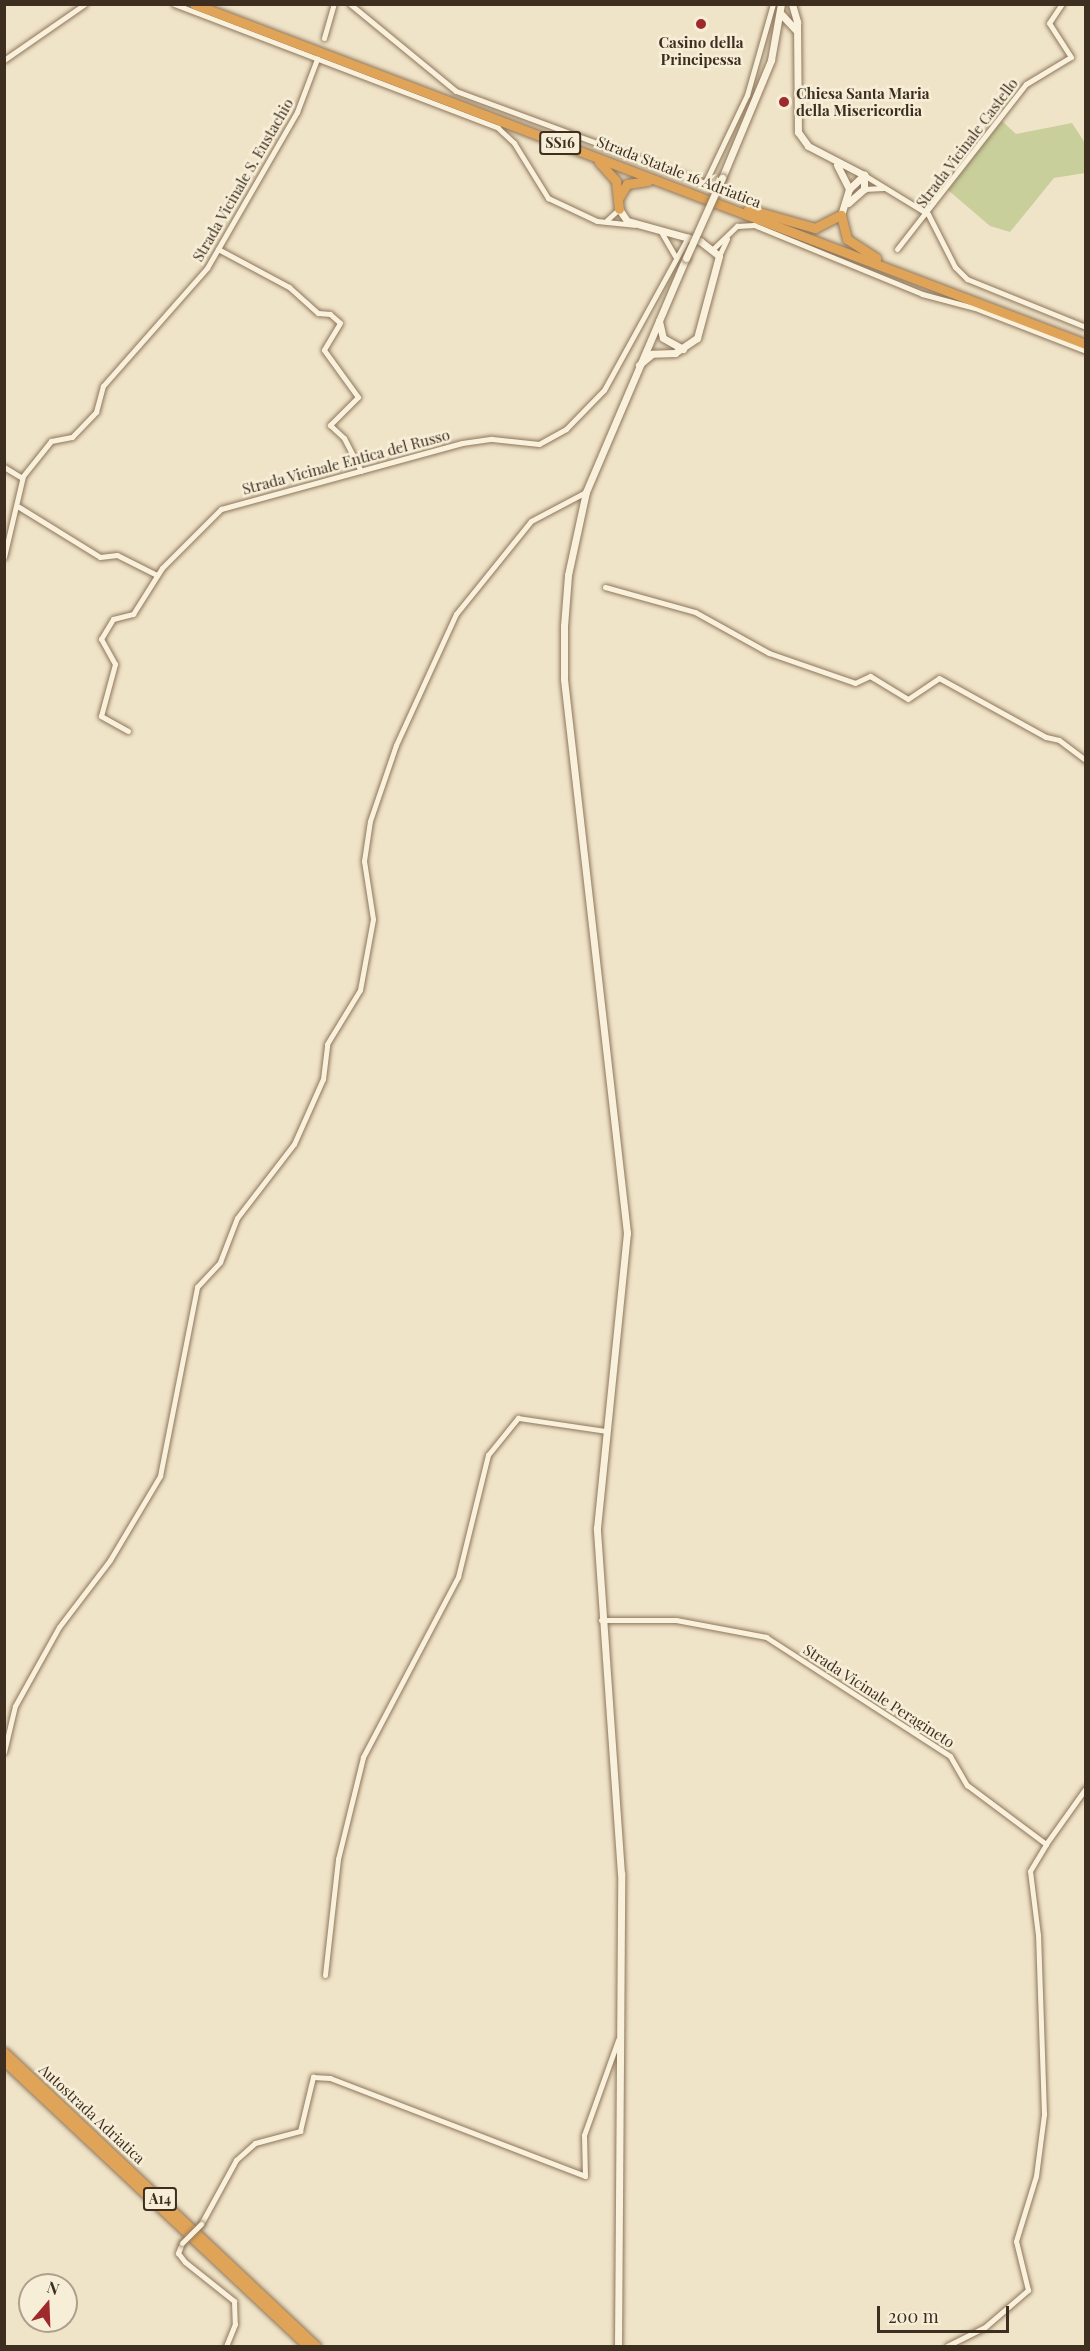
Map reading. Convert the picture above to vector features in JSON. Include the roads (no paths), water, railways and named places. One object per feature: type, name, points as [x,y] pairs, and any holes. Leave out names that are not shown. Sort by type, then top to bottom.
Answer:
[{"type":"highway","name":"Strada Statale 16 Adriatica","points":[[194,4],[697,195],[1086,338]]},
{"type":"highway","name":"Strada Statale 16 Adriatica","points":[[210,4],[748,208],[1086,344]]},
{"type":"highway","points":[[556,142],[610,169],[619,204]]},
{"type":"highway","points":[[619,204],[638,180],[697,195]]},
{"type":"highway","points":[[748,208],[811,228],[826,227],[841,215],[847,239],[876,258]]},
{"type":"highway","name":"Autostrada Adriatica","points":[[4,2052],[316,2346]]},
{"type":"highway","name":"Autostrada Adriatica","points":[[4,2061],[307,2346]]},
{"type":"main road","points":[[618,2346],[618,2040],[621,1874],[601,1620],[597,1528],[627,1233],[564,679],[568,575],[586,492],[634,372],[754,105],[778,30],[781,4]]},
{"type":"main road","points":[[792,4],[796,15],[797,32],[798,132],[808,146],[864,175]]},
{"type":"main road","points":[[780,14],[796,15]]},
{"type":"main road","points":[[780,14],[792,24],[797,32]]},
{"type":"main road","points":[[778,30],[792,24]]},
{"type":"main road","points":[[833,160],[849,189],[848,203]]},
{"type":"main road","points":[[849,189],[864,175]]},
{"type":"main road","points":[[841,215],[848,203],[864,189],[864,175]]},
{"type":"main road","points":[[619,204],[636,225],[688,237],[714,248],[718,256],[701,330],[683,349],[661,352],[645,358],[634,372]]},
{"type":"main road","points":[[658,319],[663,338]]},
{"type":"main road","points":[[649,339],[663,338],[683,349]]},
{"type":"main road","points":[[649,339],[661,352]]},
{"type":"street","points":[[4,60],[85,4]]},
{"type":"street","points":[[174,4],[498,128],[514,143],[548,198],[604,222],[636,225]]},
{"type":"street","points":[[324,38],[334,4]]},
{"type":"street","points":[[350,4],[456,91],[705,183],[747,95],[773,4]]},
{"type":"street","name":"Strada Vicinale Castello","points":[[897,249],[928,214],[1026,84],[1071,57],[1049,23],[1062,4]]},
{"type":"street","name":"Strada Vicinale S. Eustachio","points":[[22,478],[51,441],[72,437],[96,412],[103,386],[218,249],[297,112],[317,59]]},
{"type":"street","points":[[864,175],[928,214],[949,256],[985,289],[1086,327]]},
{"type":"street","points":[[864,189],[892,190]]},
{"type":"street","points":[[604,222],[619,204]]},
{"type":"street","points":[[714,248],[737,226],[754,225],[922,294],[975,308],[1086,351]]},
{"type":"street","points":[[659,230],[675,254]]},
{"type":"street","points":[[718,256],[728,236]]},
{"type":"street","name":"Strada Vicinale Entica del Russo","points":[[128,731],[100,716],[115,664],[100,642],[112,619],[133,614],[157,575],[221,508],[482,439],[539,444],[566,429],[610,381],[675,254],[688,237]]},
{"type":"street","points":[[218,249],[289,287],[318,313],[330,314],[340,323],[324,350],[358,397],[330,425],[344,438],[361,471]]},
{"type":"street","points":[[4,466],[22,478],[19,507],[4,557]]},
{"type":"street","points":[[4,1752],[15,1706],[59,1627],[110,1560],[162,1471],[172,1427],[169,1409],[197,1287],[217,1267],[237,1218],[294,1144],[323,1080],[327,1044],[364,980],[373,919],[365,847],[402,732],[465,600],[531,521],[586,492]]},
{"type":"street","points":[[19,507],[100,557],[117,555],[157,575]]},
{"type":"street","points":[[605,587],[673,603],[726,626],[769,653],[855,683],[870,676],[908,699],[939,678],[1046,737],[1059,740],[1086,760]]},
{"type":"street","points":[[325,1975],[338,1859],[363,1757],[458,1577],[488,1455],[518,1418],[606,1431]]},
{"type":"street","name":"Strada Vicinale Peragineto","points":[[601,1620],[676,1620],[766,1637],[950,1756],[967,1785],[1046,1844]]},
{"type":"street","points":[[947,2346],[985,2327],[1028,2290],[1016,2241],[1034,2185],[1044,2114],[1038,1935],[1030,1871],[1046,1844],[1086,1788]]},
{"type":"street","points":[[226,2346],[235,2324],[234,2301],[185,2262],[178,2253],[182,2243],[201,2224],[236,2160],[255,2143],[300,2131],[313,2077],[330,2078],[585,2176],[584,2135],[618,2040]]},
{"type":"place","name":"Casino della Principessa","points":[[701,24]]},
{"type":"place","name":"Chiesa Santa Maria della Misericordia","points":[[784,102]]}]
